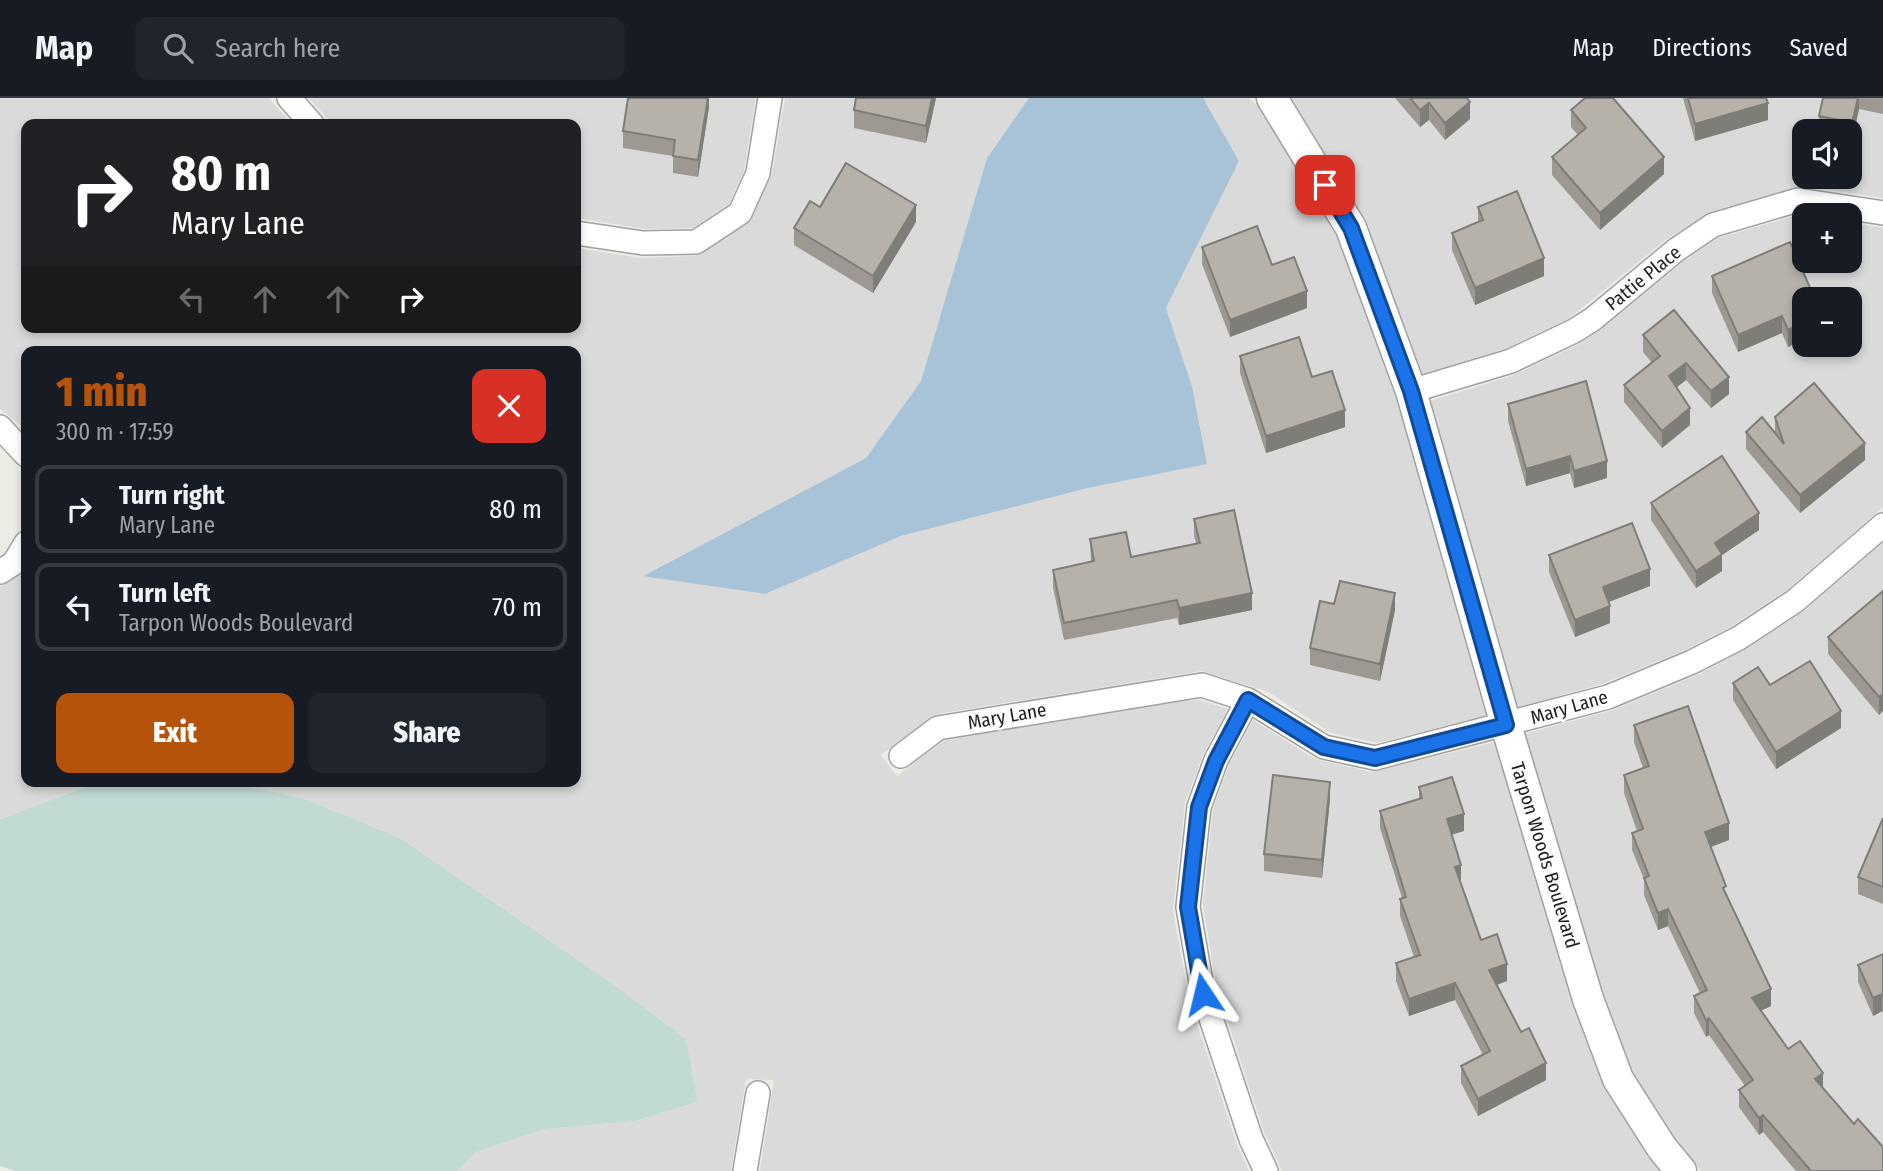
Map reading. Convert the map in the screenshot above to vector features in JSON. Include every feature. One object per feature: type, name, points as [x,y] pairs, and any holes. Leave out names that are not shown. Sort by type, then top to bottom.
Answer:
[{"type":"street","points":[[289,98],[308,119]]},
{"type":"street","points":[[581,234],[643,243],[696,242],[740,213],[758,173],[770,98]]},
{"type":"street","name":"Tarpon Woods Boulevard","points":[[1272,98],[1351,228],[1411,391],[1506,725],[1588,999],[1618,1079],[1662,1148],[1681,1171]]},
{"type":"street","name":"Pattie Place","points":[[1411,391],[1511,361],[1574,331],[1593,319],[1676,250],[1713,225],[1798,200],[1883,213]]},
{"type":"street","points":[[0,427],[21,446]]},
{"type":"street","name":"Mary Lane","points":[[901,756],[938,728],[1202,685],[1248,700],[1324,747],[1375,758],[1608,697],[1692,662],[1739,638],[1795,601],[1883,525]]},
{"type":"street","points":[[0,572],[14,563],[21,551]]},
{"type":"street","points":[[1248,700],[1216,761],[1199,807],[1188,907],[1203,994],[1251,1139],[1266,1171]]},
{"type":"street","points":[[745,1171],[758,1093]]},
{"type":"shaded area","points":[[0,98],[269,98],[287,119],[21,119],[21,333],[581,333],[581,249],[641,258],[695,256],[747,224],[772,174],[785,98],[1029,98],[987,158],[921,381],[866,458],[644,575],[765,594],[901,536],[1088,488],[1207,464],[1192,386],[1166,308],[1239,161],[1203,98],[1249,98],[1260,108],[1338,235],[1397,396],[1487,716],[1377,743],[1331,733],[1268,692],[1202,671],[937,714],[881,755],[897,776],[943,741],[1166,703],[1199,700],[1228,709],[1203,755],[1185,803],[1173,911],[1189,1000],[1237,1145],[1249,1171],[760,1171],[774,1080],[746,1079],[731,1171],[457,1171],[477,1152],[545,1129],[635,1121],[698,1102],[686,1039],[616,986],[400,838],[302,798],[252,787],[581,787],[581,346],[21,346],[21,426],[0,409]]},
{"type":"shaded area","points":[[309,98],[756,98],[744,171],[729,204],[693,228],[646,229],[581,219],[581,119],[328,119]]},
{"type":"shaded area","points":[[1029,98],[1203,98],[1239,161],[1166,308],[1192,386],[1207,464],[1088,488],[901,536],[765,594],[643,576],[866,458],[921,381],[987,158]]},
{"type":"shaded area","points":[[1293,98],[1883,98],[1883,198],[1822,189],[1862,189],[1862,119],[1792,119],[1792,189],[1710,212],[1667,239],[1568,319],[1507,348],[1421,374],[1365,222],[1291,100]]},
{"type":"shaded area","points":[[1792,217],[1792,273],[1862,273],[1862,225],[1883,228],[1883,507],[1787,590],[1732,626],[1688,649],[1605,683],[1516,708],[1430,401],[1514,375],[1579,344],[1602,329],[1684,261],[1718,238]]},
{"type":"shaded area","points":[[1883,543],[1883,1171],[1701,1171],[1674,1139],[1631,1072],[1602,993],[1524,734],[1613,710],[1697,675],[1746,649],[1804,611]]},
{"type":"shaded area","points":[[21,572],[21,787],[86,787],[0,819],[0,587]]},
{"type":"shaded area","points":[[1253,720],[1315,759],[1371,772],[1495,742],[1574,1004],[1605,1088],[1661,1171],[1282,1171],[1264,1132],[1217,989],[1203,905],[1213,809],[1229,765]]},
{"type":"shaded area","points":[[86,787],[252,787],[302,798],[400,838],[616,986],[686,1039],[698,1102],[635,1121],[545,1129],[477,1152],[457,1171],[15,1171],[0,1166],[0,819]]},
{"type":"building","points":[[628,98],[708,98],[698,160],[673,156],[675,140],[623,131]]},
{"type":"building","points":[[856,98],[932,98],[926,126],[854,110]]},
{"type":"building","points":[[1410,98],[1467,98],[1470,102],[1445,123],[1429,103],[1420,110]]},
{"type":"building","points":[[1585,98],[1613,98],[1664,157],[1600,213],[1552,157],[1586,128],[1571,110]]},
{"type":"building","points":[[1688,98],[1766,98],[1768,103],[1695,124]]},
{"type":"building","points":[[1823,98],[1858,98],[1853,119],[1819,116]]},
{"type":"building","points":[[846,163],[916,205],[873,276],[794,228],[810,201],[820,207]]},
{"type":"building","points":[[1517,191],[1544,258],[1475,288],[1452,233],[1483,220],[1478,207]]},
{"type":"building","points":[[1257,226],[1272,265],[1294,257],[1307,291],[1230,320],[1202,247]]},
{"type":"building","points":[[1790,242],[1792,273],[1804,273],[1810,287],[1792,287],[1792,328],[1788,330],[1782,316],[1738,335],[1712,276]]},
{"type":"building","points":[[1674,310],[1729,377],[1711,391],[1686,363],[1669,376],[1690,408],[1662,431],[1624,385],[1660,356],[1643,335]]},
{"type":"building","points":[[1299,337],[1312,377],[1332,371],[1345,410],[1266,436],[1240,356]]},
{"type":"building","points":[[1586,381],[1607,461],[1574,471],[1570,456],[1526,469],[1508,404]]},
{"type":"building","points":[[1814,383],[1865,443],[1800,495],[1746,432],[1762,417],[1784,444],[1775,417]]},
{"type":"building","points":[[1722,456],[1759,513],[1715,543],[1722,554],[1696,571],[1651,503]]},
{"type":"building","points":[[1234,510],[1252,593],[1179,608],[1177,600],[1064,623],[1053,570],[1094,561],[1090,539],[1126,532],[1131,557],[1200,543],[1194,519]]},
{"type":"building","points":[[1632,523],[1650,569],[1603,587],[1610,606],[1575,620],[1549,555]]},
{"type":"building","points":[[1340,581],[1395,593],[1380,664],[1310,648],[1320,601],[1334,604]]},
{"type":"building","points":[[1883,591],[1883,694],[1879,697],[1828,637]]},
{"type":"building","points":[[1810,661],[1841,711],[1776,752],[1733,683],[1758,667],[1770,685]]},
{"type":"building","points":[[1688,706],[1729,823],[1705,832],[1726,886],[1723,888],[1771,989],[1752,998],[1788,1049],[1800,1041],[1823,1073],[1815,1079],[1854,1124],[1858,1119],[1883,1147],[1883,1171],[1811,1171],[1763,1115],[1759,1118],[1739,1090],[1753,1080],[1709,1018],[1706,1020],[1694,996],[1707,990],[1668,909],[1658,913],[1644,878],[1649,876],[1632,833],[1643,829],[1624,775],[1649,766],[1634,725]]},
{"type":"building","points":[[1273,775],[1330,782],[1322,860],[1264,854]]},
{"type":"building","points":[[1452,777],[1464,814],[1447,819],[1461,865],[1455,867],[1481,940],[1497,934],[1507,964],[1489,970],[1521,1032],[1529,1028],[1546,1063],[1478,1099],[1461,1066],[1490,1051],[1455,983],[1409,999],[1396,963],[1420,955],[1400,899],[1406,897],[1380,811],[1422,798],[1419,787]]},
{"type":"building","points":[[1883,818],[1883,887],[1858,877]]},
{"type":"building","points":[[1883,954],[1883,997],[1882,994],[1873,998],[1858,965]]},
{"type":"route","points":[[1203,994],[1188,907],[1199,807],[1216,761],[1248,700],[1324,747],[1375,758],[1506,725],[1411,391],[1351,228],[1325,185]]}]
